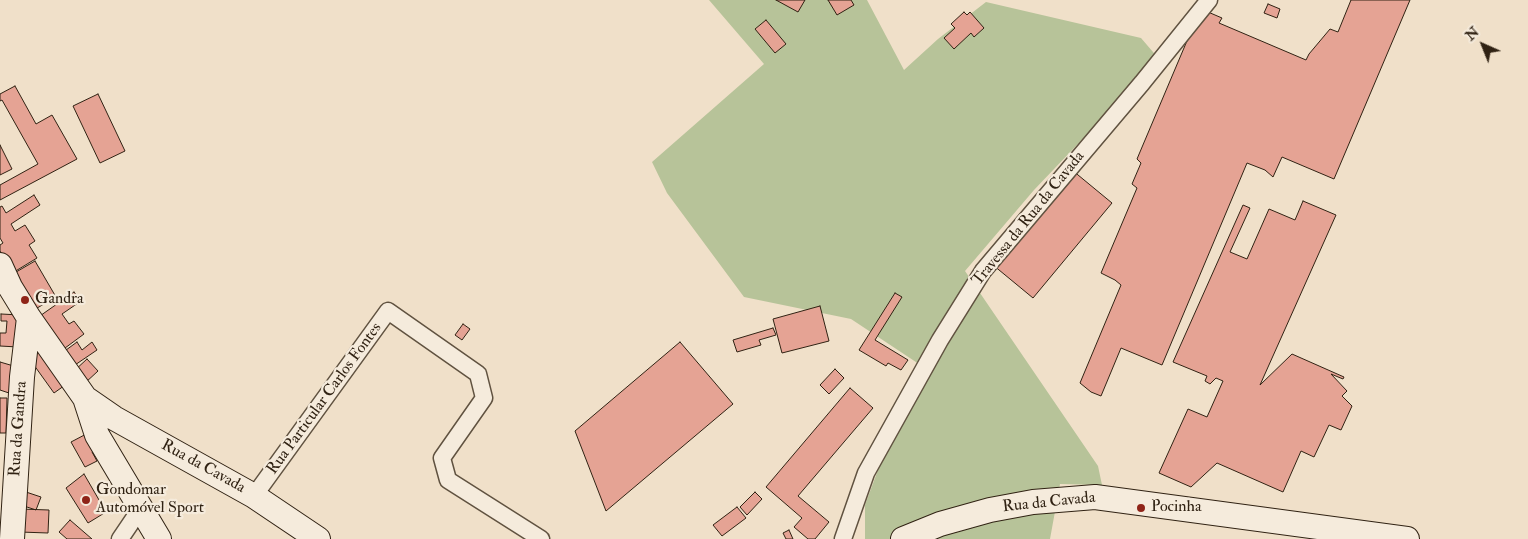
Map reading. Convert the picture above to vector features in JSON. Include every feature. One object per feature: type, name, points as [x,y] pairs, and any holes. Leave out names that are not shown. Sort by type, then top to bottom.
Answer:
[{"type":"street","name":"Travessa da Rua da Cavada","points":[[843,539],[866,473],[940,340],[983,271],[1142,83],[1209,0]]},
{"type":"street","points":[[0,265],[10,287],[29,318],[85,398],[97,435],[159,539]]},
{"type":"street","name":"Rua Particular Carlos Fontes","points":[[254,496],[388,311],[478,374],[484,398],[442,458],[448,480],[541,539]]},
{"type":"street","name":"Rua da Gandra","points":[[12,539],[22,377],[29,318]]},
{"type":"street","name":"Rua da Cavada","points":[[85,398],[114,418],[254,496],[318,539]]},
{"type":"street","name":"Rua da Cavada","points":[[903,539],[940,524],[990,510],[1033,502],[1095,497],[1406,539]]},
{"type":"street","points":[[120,539],[141,508]]},
{"type":"green space","points":[[709,0],[867,0],[904,70],[938,39],[986,2],[1141,38],[1159,59],[1034,190],[965,271],[1098,466],[1102,485],[1060,484],[1050,539],[865,539],[865,505],[895,424],[928,370],[851,319],[744,297],[667,193],[652,162],[764,64]]},
{"type":"building","points":[[776,0],[805,0],[798,12]]},
{"type":"building","points":[[828,0],[851,0],[854,5],[837,15]]},
{"type":"building","points":[[1351,0],[1410,0],[1334,179],[1282,157],[1273,177],[1265,170],[1247,163],[1162,365],[1121,348],[1101,396],[1091,392],[1080,383],[1121,285],[1101,273],[1137,188],[1132,184],[1141,163],[1137,159],[1192,29],[1201,18],[1205,19],[1208,12],[1222,18],[1219,23],[1306,60],[1330,29],[1338,32]]},
{"type":"building","points":[[1268,4],[1280,9],[1277,18],[1264,13]]},
{"type":"building","points":[[964,12],[967,15],[970,12],[984,28],[974,37],[971,33],[954,49],[944,38],[955,28],[951,24]]},
{"type":"building","points":[[766,20],[786,44],[775,53],[755,29]]},
{"type":"building","points":[[15,86],[36,124],[52,115],[77,159],[0,200],[0,185],[38,164],[2,100],[0,101],[0,94]]},
{"type":"building","points":[[98,94],[125,151],[100,163],[73,106]]},
{"type":"building","points":[[0,145],[12,169],[0,175]]},
{"type":"building","points":[[1072,170],[1112,203],[1033,298],[993,265]]},
{"type":"building","points":[[34,195],[40,205],[11,224],[15,231],[25,225],[35,241],[29,245],[37,258],[14,272],[0,251],[0,245],[3,243],[0,238],[0,207],[2,206],[6,213]]},
{"type":"building","points":[[1303,201],[1336,215],[1260,385],[1292,354],[1344,377],[1343,379],[1331,374],[1347,391],[1342,396],[1352,406],[1341,430],[1329,425],[1314,457],[1301,451],[1283,492],[1217,463],[1191,487],[1159,473],[1188,409],[1207,417],[1223,381],[1216,378],[1210,384],[1205,381],[1207,376],[1173,362],[1243,205],[1250,208],[1230,252],[1247,259],[1269,209],[1295,220]]},
{"type":"building","points":[[35,261],[56,297],[32,311],[11,275]]},
{"type":"building","points":[[74,292],[81,301],[62,314],[69,324],[74,321],[84,334],[61,351],[37,318]]},
{"type":"building","points":[[895,293],[902,297],[875,340],[908,360],[901,370],[888,363],[886,366],[859,350]]},
{"type":"building","points":[[820,306],[829,341],[782,353],[773,319]]},
{"type":"building","points":[[1,314],[20,315],[18,347],[0,346],[0,333],[6,333],[7,321],[1,321]]},
{"type":"building","points":[[463,324],[470,329],[462,340],[455,335]]},
{"type":"building","points":[[773,328],[776,335],[759,340],[761,345],[737,352],[733,340]]},
{"type":"building","points":[[77,342],[82,350],[92,342],[97,350],[72,367],[62,353]]},
{"type":"building","points":[[680,342],[733,404],[606,511],[575,431]]},
{"type":"building","points":[[40,344],[68,383],[54,393],[26,354]]},
{"type":"building","points":[[87,359],[98,371],[85,383],[74,371]]},
{"type":"building","points":[[0,362],[17,367],[9,393],[0,390]]},
{"type":"building","points":[[835,369],[844,378],[829,394],[820,385]]},
{"type":"building","points":[[850,388],[873,408],[798,496],[829,522],[815,539],[808,539],[794,527],[802,518],[766,487]]},
{"type":"building","points":[[0,398],[7,398],[6,433],[0,433]]},
{"type":"building","points":[[92,431],[101,447],[92,452],[97,461],[85,467],[71,442]]},
{"type":"building","name":"Gondomar Automóvel Sport","points":[[84,474],[106,512],[88,523],[66,488]]},
{"type":"building","points":[[26,492],[41,497],[36,510],[21,505]]},
{"type":"building","points":[[755,492],[762,499],[747,515],[740,507]]},
{"type":"building","points":[[737,507],[746,518],[722,536],[713,525]]},
{"type":"building","points":[[21,509],[49,510],[48,533],[20,532]]},
{"type":"building","points":[[70,520],[92,539],[67,539],[59,532]]},
{"type":"building","points":[[789,530],[793,539],[786,539],[783,533]]},
{"type":"place","name":"Gandra","points":[[25,300]]},
{"type":"place","name":"Gondomar Automóvel Sport","points":[[86,500]]},
{"type":"place","name":"Pocinha","points":[[1141,508]]}]
